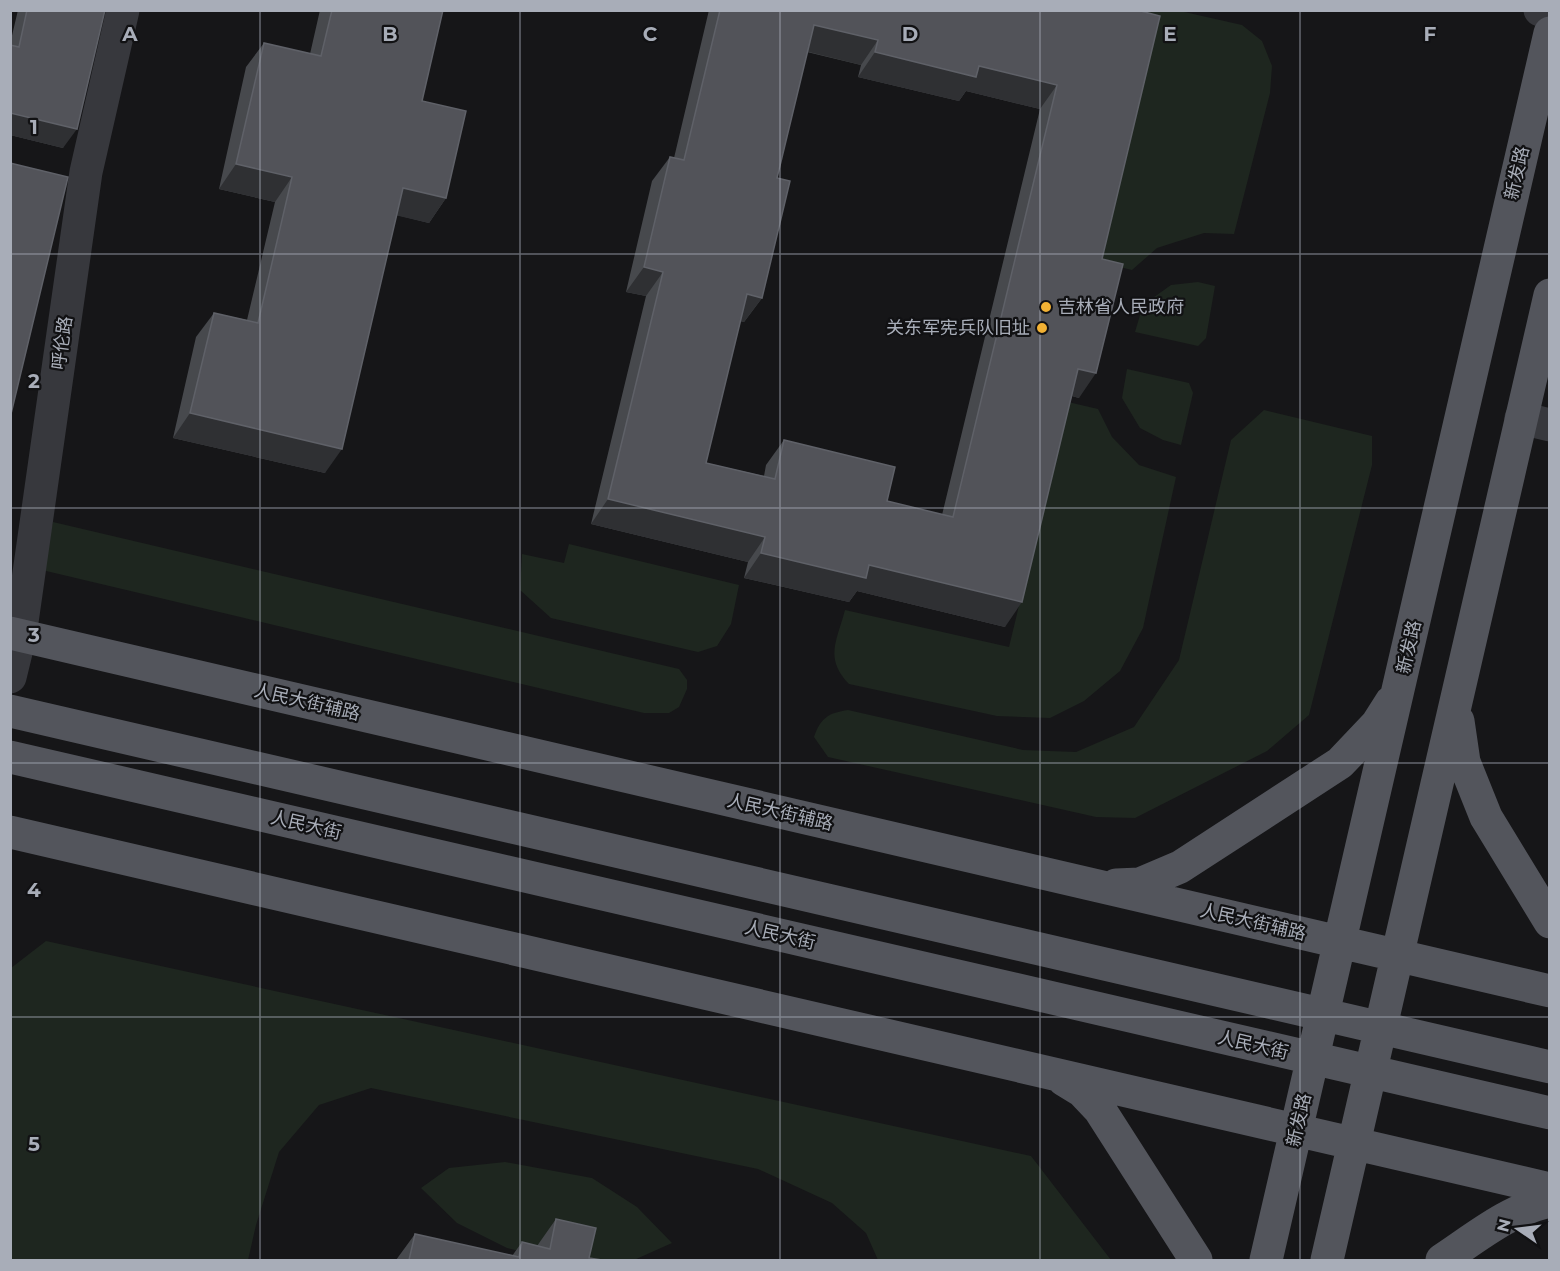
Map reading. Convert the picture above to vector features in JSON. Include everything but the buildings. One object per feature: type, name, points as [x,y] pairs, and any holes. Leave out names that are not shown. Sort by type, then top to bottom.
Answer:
[{"type":"main road","name":"新发路","points":[[1266,1260],[1550,33]]},
{"type":"main road","points":[[1327,1260],[1455,703],[1535,422],[1550,295]]},
{"type":"main road","name":"人民大街辅路","points":[[15,635],[1550,991]]},
{"type":"main road","points":[[1096,886],[1140,884],[1180,867],[1340,763],[1377,724],[1400,687]]},
{"type":"main road","points":[[1455,703],[1464,762],[1486,817],[1550,922]]},
{"type":"main road","points":[[10,711],[1550,1067]]},
{"type":"main road","name":"人民大街","points":[[10,757],[1550,1113]]},
{"type":"main road","points":[[10,832],[1550,1189]]},
{"type":"main road","points":[[1054,1074],[1082,1091],[1100,1110],[1196,1260]]},
{"type":"main road","points":[[1442,1260],[1498,1223],[1538,1203],[1550,1201]]},
{"type":"street","name":"呼伦路","points":[[10,676],[86,172],[123,10]]},
{"type":"street","points":[[1540,10],[1550,13]]},
{"type":"shaded area","points":[[1043,11],[1180,11],[1242,25],[1262,41],[1272,66],[1270,93],[1234,234],[1204,233],[1157,248],[1132,270],[1099,262]]},
{"type":"shaded area","points":[[1198,282],[1215,286],[1206,338],[1198,346],[1135,332],[1143,305],[1171,285]]},
{"type":"shaded area","points":[[1127,369],[1189,383],[1193,393],[1181,445],[1163,440],[1140,428],[1122,398]]},
{"type":"shaded area","points":[[1068,402],[1098,409],[1112,437],[1139,465],[1176,477],[1143,628],[1120,671],[1084,701],[1050,718],[997,716],[849,684],[841,675],[835,657],[836,640],[845,610],[1009,647]]},
{"type":"shaded area","points":[[1264,410],[1372,436],[1372,465],[1309,715],[1267,751],[1135,818],[1096,817],[828,757],[814,737],[826,717],[848,710],[1023,750],[1076,752],[1134,727],[1179,660],[1231,440]]},
{"type":"shaded area","points":[[53,522],[679,669],[687,680],[687,689],[679,707],[669,713],[644,713],[42,570]]},
{"type":"shaded area","points":[[569,544],[739,585],[731,624],[717,646],[698,652],[551,618],[520,590],[522,554],[564,563]]},
{"type":"shaded area","points":[[46,941],[1031,1156],[1111,1260],[878,1260],[866,1233],[832,1203],[758,1169],[371,1088],[319,1105],[279,1152],[256,1225],[248,1260],[11,1260],[11,968]]},
{"type":"shaded area","points":[[505,1162],[592,1178],[637,1207],[672,1243],[634,1260],[556,1260],[507,1248],[457,1223],[421,1188],[449,1168]]},
{"type":"place","name":"吉林省人民政府","points":[[1046,307]]},
{"type":"place","name":"关东军宪兵队旧址","points":[[1042,328]]}]
